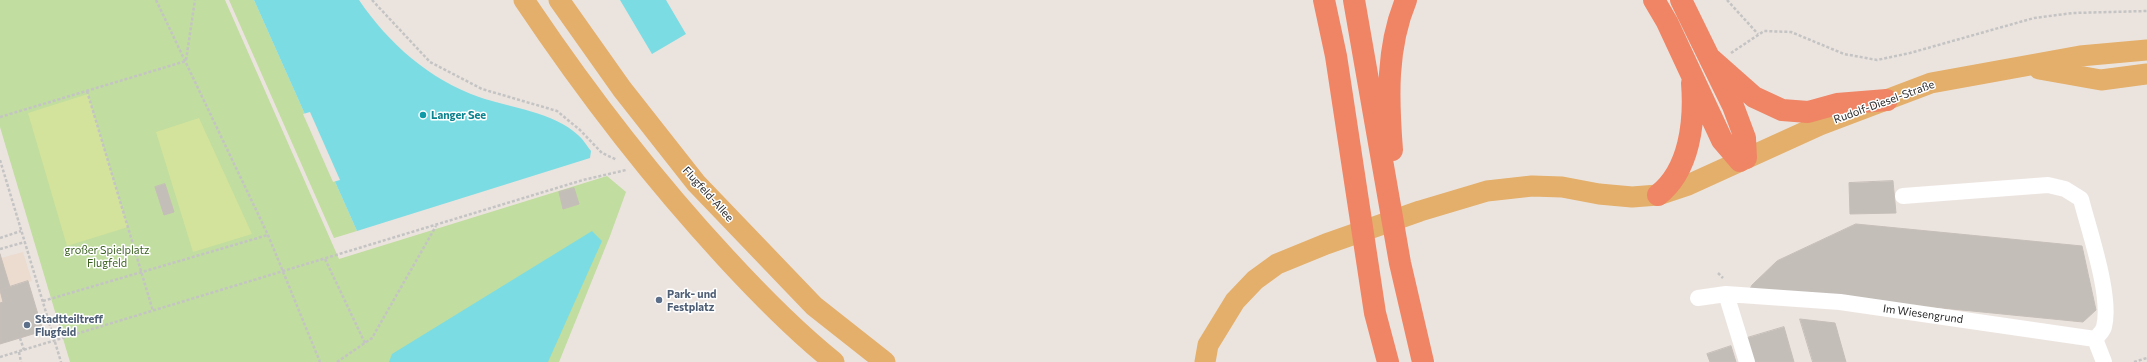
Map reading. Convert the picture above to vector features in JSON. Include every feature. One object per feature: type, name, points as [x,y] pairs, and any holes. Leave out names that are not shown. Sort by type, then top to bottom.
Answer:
[{"type":"highway","points":[[1324,0],[1336,56],[1375,313],[1388,362]]},
{"type":"highway","points":[[1354,0],[1400,263],[1423,362]]},
{"type":"highway","points":[[1400,263],[1405,238],[1398,200],[1392,149],[1390,78],[1391,54],[1406,0]]},
{"type":"highway","points":[[1654,0],[1667,22],[1722,140],[1743,159]]},
{"type":"highway","points":[[1681,0],[1720,57],[1754,97],[1782,110],[1808,112],[1837,104],[1887,100]]},
{"type":"highway","points":[[1720,57],[1743,132],[1743,159]]},
{"type":"highway","points":[[1658,195],[1670,182],[1680,166],[1687,148],[1694,103],[1692,76]]},
{"type":"main road","points":[[524,0],[593,98],[673,201],[762,298],[786,321],[834,362]]},
{"type":"main road","name":"Flugfeld-Allee","points":[[559,0],[622,89],[696,183],[814,306],[885,362]]},
{"type":"main road","name":"Rudolf-Diesel-Straße","points":[[1205,362],[1208,345],[1221,322],[1235,302],[1255,280],[1277,264],[1326,244],[1420,211],[1487,191],[1532,186],[1562,187],[1600,194],[1632,197],[1658,195],[1688,185],[1820,125],[1931,83],[2006,68],[2080,56],[2147,50]]},
{"type":"main road","points":[[2006,68],[2047,69],[2101,80],[2147,74]]},
{"type":"street","points":[[1903,196],[2048,185],[2065,189],[2081,199],[2102,284],[2105,306],[2104,328],[2095,339],[2104,362]]},
{"type":"street","points":[[1726,294],[1747,362]]},
{"type":"street","name":"Im Wiesengrund","points":[[1698,298],[1726,294],[1840,302],[2095,339]]},
{"type":"path","points":[[156,0],[268,234],[320,362]]},
{"type":"path","points":[[186,61],[195,0]]},
{"type":"path","points":[[372,0],[430,62],[482,89],[557,111],[580,130],[602,153],[617,160]]},
{"type":"path","points":[[1727,0],[1758,34]]},
{"type":"path","points":[[1720,57],[1744,46],[1758,34],[1764,32],[1791,32],[1844,54],[1877,60],[1910,53],[2034,18],[2073,13],[2147,11]]},
{"type":"path","points":[[0,117],[186,61]]},
{"type":"path","points":[[87,91],[153,311]]},
{"type":"path","points":[[0,160],[61,362]]},
{"type":"path","points":[[0,358],[584,180],[626,170]]},
{"type":"path","points":[[337,362],[372,338],[436,225]]},
{"type":"path","points":[[0,238],[21,231]]},
{"type":"path","points":[[43,301],[268,234]]},
{"type":"path","points":[[0,249],[25,242]]},
{"type":"path","points":[[325,259],[365,343]]},
{"type":"path","points":[[20,338],[24,350]]},
{"type":"path","points":[[19,352],[21,362]]},
{"type":"path","points":[[2134,362],[2147,358]]},
{"type":"shaded area","points":[[23,252],[32,281],[28,282],[43,331],[0,344],[0,254],[1,258]]},
{"type":"green space","name":"großer Spielplatz Flugfeld","points":[[0,0],[225,0],[339,259],[607,176],[626,192],[610,236],[559,362],[70,362],[0,127]]},
{"type":"green space","points":[[229,0],[254,0],[357,231],[334,238]]},
{"type":"green space","points":[[88,94],[128,227],[67,246],[28,113]]},
{"type":"green space","points":[[199,118],[252,234],[193,252],[156,132]]},
{"type":"water","name":"Langer See","points":[[254,0],[359,0],[383,31],[427,70],[443,80],[479,97],[557,121],[568,127],[582,138],[591,151],[590,158],[357,231]]},
{"type":"water","points":[[620,0],[666,0],[686,34],[652,54]]},
{"type":"water","points":[[592,231],[602,241],[548,362],[389,362],[392,354]]},
{"type":"pier","points":[[310,112],[340,180],[333,182],[303,114]]},
{"type":"building","points":[[1893,181],[1896,213],[1850,214],[1849,183]]},
{"type":"building","points":[[165,184],[174,212],[164,215],[155,187]]},
{"type":"building","points":[[574,188],[579,204],[563,209],[559,192]]},
{"type":"building","points":[[1856,224],[2082,246],[2096,310],[2083,322],[1750,289],[1752,285],[1777,261]]},
{"type":"building","points":[[0,254],[10,287],[0,290]]},
{"type":"building","points":[[28,281],[43,331],[0,344],[0,303],[3,302],[0,290]]},
{"type":"building","points":[[1800,319],[1835,323],[1846,362],[1813,362]]},
{"type":"building","points":[[1784,327],[1794,362],[1754,362],[1747,338]]},
{"type":"building","points":[[1731,346],[1736,362],[1710,362],[1707,354]]},
{"type":"place","name":"Langer See","points":[[423,115]]},
{"type":"place","name":"Park- und Festplatz","points":[[659,300]]},
{"type":"place","name":"Stadtteiltreff Flugfeld","points":[[27,325]]}]
